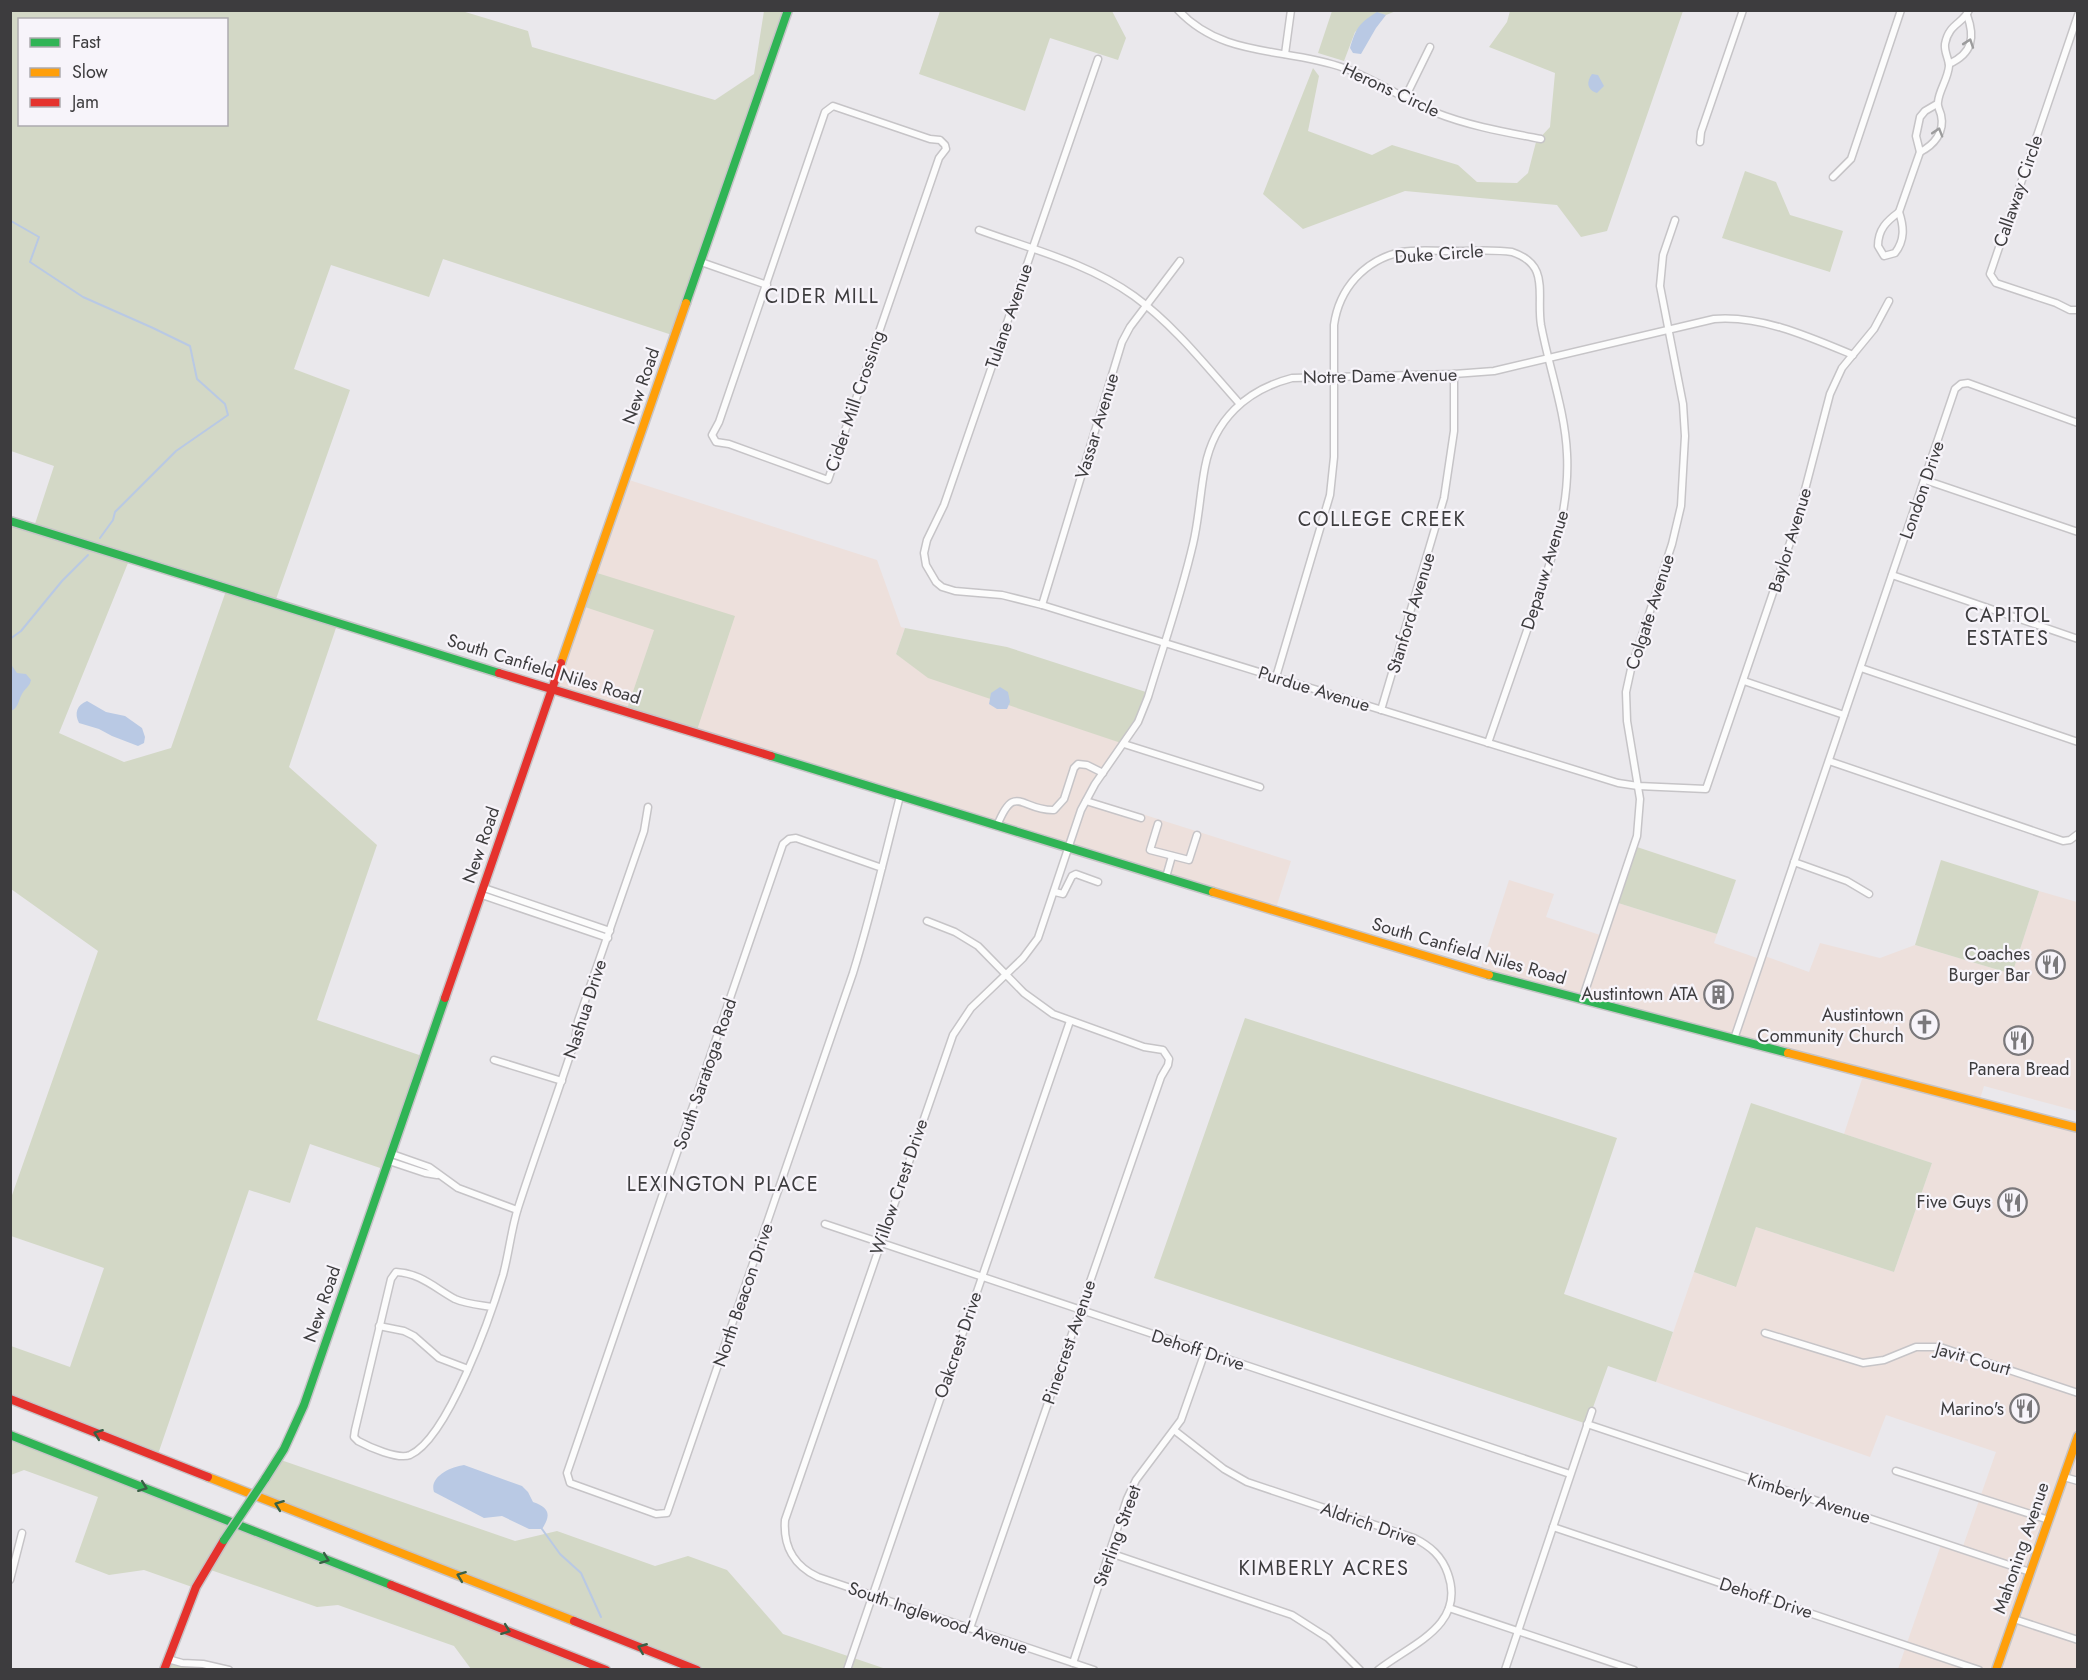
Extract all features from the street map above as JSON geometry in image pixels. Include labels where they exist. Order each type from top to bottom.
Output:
[{"type":"main road","name":"New Road","points":[[164,1670],[192,1593],[205,1568],[284,1449],[304,1405],[788,10]]},
{"type":"main road","name":"South Canfield Niles Road","points":[[10,521],[1420,956],[2078,1128]]},
{"type":"main road","points":[[10,1399],[697,1670]]},
{"type":"main road","points":[[10,1436],[606,1670]]},
{"type":"main road","name":"Mahoning Avenue","points":[[1996,1670],[2078,1436]]},
{"type":"street","name":"Herons Circle","points":[[1178,10],[1197,28],[1216,38],[1252,49],[1345,68],[1436,113],[1480,128],[1541,139]]},
{"type":"street","points":[[1285,54],[1291,10]]},
{"type":"street","points":[[1700,142],[1701,132],[1743,10]]},
{"type":"street","points":[[1833,177],[1851,159],[1901,10]]},
{"type":"street","points":[[1920,152],[1935,144],[1939,133],[1942,118],[1937,104],[1949,64],[1945,52],[1946,42],[1952,28],[1968,13]]},
{"type":"street","points":[[1949,64],[1963,56],[1972,35],[1968,13]]},
{"type":"street","name":"Callaway Circle","points":[[2078,15],[1990,270],[1991,278],[1996,283],[2070,310],[2078,310]]},
{"type":"street","points":[[1405,98],[1430,47]]},
{"type":"street","name":"Tulane Avenue","points":[[929,572],[924,558],[927,540],[944,505],[1098,59]]},
{"type":"street","points":[[1899,212],[1904,231],[1901,242],[1895,253],[1884,256],[1878,246],[1879,235],[1886,222],[1899,212],[1920,152],[1916,136],[1920,117],[1937,104]]},
{"type":"street","name":"Cider Mill Crossing","points":[[837,106],[930,139],[942,141],[945,151],[939,159],[828,480],[729,444],[716,442],[712,435],[719,422],[767,285],[827,109],[837,106]]},
{"type":"street","name":"Colgate Avenue","points":[[1582,1000],[1638,836],[1641,811],[1627,721],[1628,679],[1672,544],[1681,506],[1685,436],[1683,404],[1661,297],[1660,276],[1663,255],[1675,220]]},
{"type":"street","points":[[979,230],[1086,269],[1126,291],[1177,333],[1239,403]]},
{"type":"street","name":"Duke Circle","points":[[1276,677],[1330,495],[1334,457],[1334,325],[1336,312],[1346,290],[1358,274],[1374,263],[1403,252],[1504,251],[1525,257],[1536,269],[1539,277],[1540,320],[1549,358]]},
{"type":"street","name":"Vassar Avenue","points":[[1042,605],[1122,342],[1130,327],[1180,261]]},
{"type":"street","points":[[701,262],[767,285]]},
{"type":"street","name":"Baylor Avenue","points":[[1706,789],[1795,528],[1830,394],[1842,368],[1874,329],[1889,301]]},
{"type":"street","name":"Notre Dame Avenue","points":[[1068,847],[1086,801],[1138,722],[1148,698],[1193,544],[1209,453],[1222,424],[1239,403],[1280,381],[1303,376],[1454,374],[1494,371],[1714,319],[1747,319],[1770,324],[1853,355]]},
{"type":"street","name":"Depauw Avenue","points":[[1488,743],[1555,549],[1564,511],[1568,472],[1567,441],[1549,358]]},
{"type":"street","name":"Stanford Avenue","points":[[1381,710],[1444,498],[1454,431],[1454,374]]},
{"type":"street","name":"London Drive","points":[[1734,1039],[1955,389],[1961,384],[1968,383],[2078,423]]},
{"type":"street","points":[[1925,480],[2078,532]]},
{"type":"street","name":"Purdue Avenue","points":[[929,572],[936,582],[948,590],[1002,595],[1042,605],[1618,783],[1706,789]]},
{"type":"street","points":[[1893,575],[2078,639]]},
{"type":"street","points":[[1861,668],[2078,742]]},
{"type":"street","points":[[1743,681],[1844,715]]},
{"type":"street","points":[[1124,744],[1260,787]]},
{"type":"street","points":[[1829,761],[2063,841],[2070,840],[2078,834]]},
{"type":"street","points":[[998,826],[1005,806],[1011,802],[1020,801],[1045,810],[1054,810],[1064,799],[1074,768],[1078,764],[1087,765],[1103,773]]},
{"type":"street","name":"North Beacon Drive","points":[[665,1514],[673,1498],[853,974],[900,796]]},
{"type":"street","points":[[1086,801],[1141,819]]},
{"type":"street","name":"Nashua Drive","points":[[379,1326],[354,1437],[367,1446],[401,1457],[411,1454],[422,1445],[442,1421],[468,1369],[492,1307],[511,1242],[517,1210],[562,1081],[575,1040],[578,1021],[644,831],[648,807]]},
{"type":"street","points":[[1158,824],[1150,850],[1189,860],[1197,835]]},
{"type":"street","name":"South Saratoga Road","points":[[665,1514],[656,1514],[577,1486],[570,1483],[567,1473],[783,844],[789,839],[796,838],[882,868]]},
{"type":"street","name":"Willow Crest Drive","points":[[791,1553],[785,1535],[788,1511],[953,1035],[971,1008],[1023,958],[1038,938],[1068,847]]},
{"type":"street","points":[[1166,877],[1172,856]]},
{"type":"street","points":[[1794,862],[1847,881],[1869,894]]},
{"type":"street","points":[[1055,892],[1063,894],[1072,876],[1076,874],[1098,882]]},
{"type":"street","points":[[483,892],[609,935]]},
{"type":"street","points":[[927,921],[971,940],[986,952],[1037,1004],[1070,1021]]},
{"type":"street","name":"Pinecrest Avenue","points":[[970,1628],[1161,1077],[1168,1065],[1168,1057],[1163,1050],[1144,1047],[1070,1021]]},
{"type":"street","name":"Oakcrest Drive","points":[[847,1670],[1070,1021]]},
{"type":"street","points":[[494,1060],[562,1081]]},
{"type":"street","points":[[390,1158],[425,1173],[438,1175],[458,1188],[517,1210]]},
{"type":"street","name":"Dehoff Drive","points":[[825,1224],[1570,1474]]},
{"type":"street","points":[[468,1369],[439,1358],[414,1336],[404,1331],[379,1326],[391,1279],[396,1272],[406,1273],[429,1281],[465,1302],[492,1307]]},
{"type":"street","name":"Javit Court","points":[[1765,1333],[1863,1363],[1884,1360],[1916,1347],[1940,1347],[2078,1393]]},
{"type":"street","name":"Sterling Street","points":[[1073,1663],[1133,1486],[1185,1412],[1205,1352]]},
{"type":"street","points":[[1505,1670],[1592,1412]]},
{"type":"street","name":"Kimberly Avenue","points":[[1587,1424],[2030,1572]]},
{"type":"street","name":"Aldrich Drive","points":[[1174,1430],[1224,1469],[1248,1482],[1414,1538],[1425,1544],[1437,1554],[1446,1567],[1451,1590],[1449,1608]]},
{"type":"street","points":[[1896,1471],[2049,1520]]},
{"type":"street","points":[[2064,1477],[2078,1481]]},
{"type":"street","name":"Dehoff Drive","points":[[1553,1527],[1979,1670]]},
{"type":"street","points":[[10,1580],[22,1533]]},
{"type":"street","name":"South Inglewood Avenue","points":[[791,1553],[800,1566],[810,1574],[1094,1670]]},
{"type":"street","points":[[1110,1553],[1292,1615],[1328,1638],[1360,1670]]},
{"type":"street","points":[[1378,1670],[1436,1628],[1449,1608],[1634,1670]]},
{"type":"street","points":[[2014,1619],[2078,1640]]},
{"type":"street","points":[[168,1659],[229,1670]]},
{"type":"shaded area","points":[[626,479],[877,560],[901,627],[905,628],[896,654],[1124,744],[1088,797],[1291,861],[1275,911],[553,690]]},
{"type":"shaded area","points":[[1509,880],[1554,894],[1546,917],[1603,936],[1615,902],[1717,934],[1714,943],[1760,959],[1762,955],[1809,972],[1820,943],[1880,958],[1915,945],[2012,974],[2039,891],[2077,902],[2077,1111],[1984,1086],[1979,1102],[2077,1128],[2077,1669],[1898,1669],[1942,1542],[1962,1549],[1996,1452],[1886,1415],[1870,1457],[1656,1382],[1694,1272],[1735,1287],[1756,1227],[1894,1272],[1932,1163],[1844,1134],[1864,1073],[1479,973]]},
{"type":"green space","points":[[11,11],[462,11],[528,31],[532,47],[715,100],[754,74],[764,11],[788,11],[675,336],[443,259],[429,297],[331,265],[294,369],[350,390],[275,602],[338,622],[289,767],[377,845],[317,1020],[425,1057],[386,1170],[310,1144],[290,1203],[249,1190],[157,1457],[11,1399],[11,1346],[70,1367],[104,1268],[11,1236],[11,1198],[98,951],[11,889],[11,521],[34,527],[54,466],[11,451]],"holes":[[[130,558],[227,588],[171,748],[124,762],[59,733]]]},
{"type":"green space","points":[[940,11],[1112,11],[1126,38],[1118,60],[1050,38],[1025,111],[919,74]]},
{"type":"green space","points":[[1332,11],[1396,11],[1386,15],[1377,13],[1355,32],[1344,61],[1318,53]]},
{"type":"green space","points":[[1510,11],[1683,11],[1607,231],[1581,237],[1557,205],[1405,191],[1303,229],[1263,194],[1313,68],[1319,76],[1308,131],[1372,155],[1392,145],[1458,165],[1477,182],[1517,183],[1528,173],[1536,142],[1550,127],[1555,73],[1489,47],[1507,22]]},
{"type":"green space","points":[[1745,171],[1776,182],[1790,215],[1843,231],[1830,272],[1722,238]]},
{"type":"green space","points":[[594,572],[735,616],[696,733],[626,712],[654,630],[582,606]]},
{"type":"green space","points":[[905,628],[1007,647],[1149,693],[1124,744],[928,678],[896,654]]},
{"type":"green space","points":[[1634,846],[1736,880],[1717,934],[1615,902]]},
{"type":"green space","points":[[1941,860],[2039,891],[2012,974],[1915,945]]},
{"type":"green space","points":[[1245,1018],[1617,1138],[1564,1294],[1673,1332],[1656,1382],[1608,1366],[1587,1424],[1154,1278]]},
{"type":"green space","points":[[1751,1103],[1932,1163],[1894,1272],[1756,1227],[1736,1287],[1694,1272]]},
{"type":"green space","points":[[10,1435],[608,1669],[471,1669],[454,1646],[338,1605],[317,1607],[205,1568],[195,1588],[144,1570],[109,1575],[75,1562],[98,1497],[24,1470],[11,1475]]},
{"type":"green space","points":[[278,1459],[515,1541],[557,1531],[655,1566],[688,1556],[727,1570],[783,1634],[886,1669],[697,1669],[254,1495]]},
{"type":"green space","points":[[168,1659],[229,1670],[164,1670]]},
{"type":"water","points":[[1377,12],[1386,15],[1361,54],[1353,53],[1350,48],[1356,31],[1366,19]]},
{"type":"water","points":[[1592,74],[1598,75],[1604,86],[1597,93],[1588,85]]},
{"type":"water","points":[[10,663],[17,673],[26,674],[31,680],[17,706],[11,711]]},
{"type":"water","points":[[1000,687],[1008,692],[1010,702],[1007,709],[997,709],[989,704],[991,693]]},
{"type":"water","points":[[87,701],[106,712],[125,716],[142,728],[144,743],[138,746],[79,723],[77,710]]},
{"type":"water","points":[[464,1465],[522,1486],[533,1502],[546,1509],[548,1516],[542,1529],[529,1529],[502,1516],[484,1518],[434,1492],[433,1487],[438,1477],[447,1470]]},
{"type":"waterway","points":[[10,201],[11,221],[39,237],[30,262],[83,297],[190,346],[197,379],[225,404],[228,415],[176,451],[115,512],[113,520],[100,538]]},
{"type":"waterway","points":[[10,639],[21,631],[62,581],[88,555]]},
{"type":"waterway","points":[[542,1529],[560,1554],[581,1573],[601,1617]]},
{"type":"traffic: fast","points":[[686,303],[788,10]]},
{"type":"traffic: fast","points":[[10,521],[499,673]]},
{"type":"traffic: fast","points":[[771,756],[1213,892]]},
{"type":"traffic: fast","points":[[1489,975],[1788,1053]]},
{"type":"traffic: fast","points":[[265,1479],[284,1449],[304,1405],[445,998]]},
{"type":"traffic: fast","points":[[10,1435],[391,1585]]},
{"type":"traffic: fast","points":[[224,1540],[265,1479]]},
{"type":"traffic: slow","points":[[561,663],[686,303]]},
{"type":"traffic: slow","points":[[1213,892],[1489,975]]},
{"type":"traffic: slow","points":[[1788,1053],[2078,1128]]},
{"type":"traffic: slow","points":[[1996,1670],[2078,1436]]},
{"type":"traffic: slow","points":[[208,1477],[574,1621]]},
{"type":"traffic: jam","points":[[445,998],[561,663]]},
{"type":"traffic: jam","points":[[499,673],[771,756]]},
{"type":"traffic: jam","points":[[10,1399],[208,1477]]},
{"type":"traffic: jam","points":[[164,1670],[196,1587],[224,1540]]},
{"type":"traffic: jam","points":[[391,1585],[606,1670]]},
{"type":"traffic: jam","points":[[574,1621],[697,1670]]},
{"type":"place","name":"Coaches Burger Bar","points":[[2051,964]]},
{"type":"place","name":"Austintown ATA","points":[[1719,994]]},
{"type":"place","name":"Austintown Community Church","points":[[1925,1025]]},
{"type":"place","name":"Panera Bread","points":[[2019,1040]]},
{"type":"place","name":"Five Guys","points":[[2012,1202]]},
{"type":"place","name":"Marino's","points":[[2025,1409]]},
{"type":"district","name":"CIDER MILL","points":[[822,296]]},
{"type":"district","name":"COLLEGE CREEK","points":[[1382,519]]},
{"type":"district","name":"CAPITOL ESTATES","points":[[2008,626]]},
{"type":"district","name":"LEXINGTON PLACE","points":[[723,1184]]},
{"type":"district","name":"KIMBERLY ACRES","points":[[1324,1568]]}]
